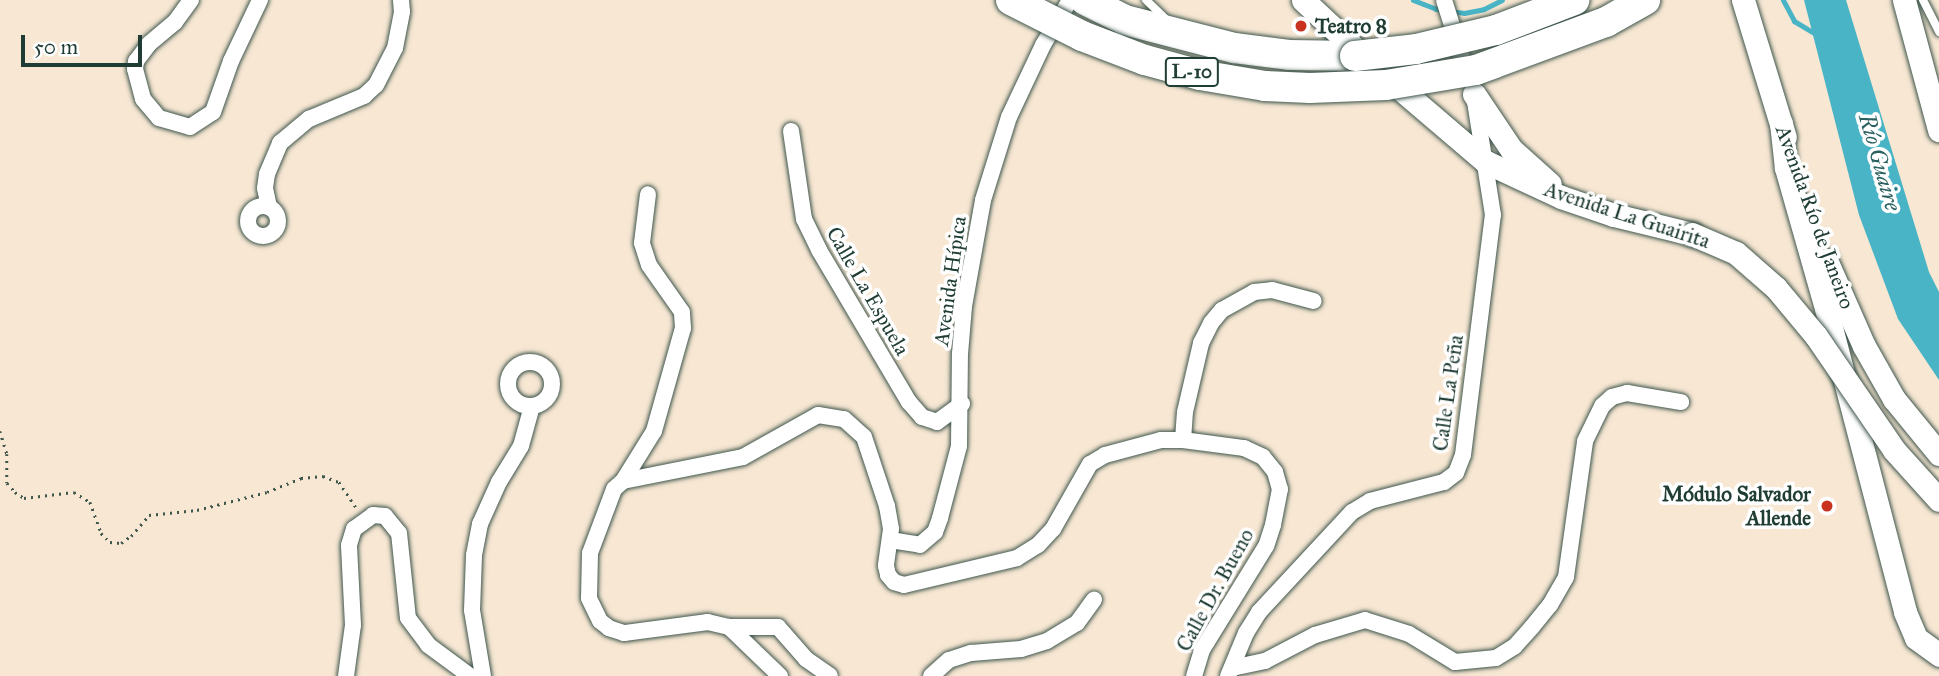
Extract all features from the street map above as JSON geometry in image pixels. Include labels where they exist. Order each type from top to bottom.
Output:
[{"type":"highway","name":"L-10","points":[[1011,0],[1082,36],[1145,60],[1265,86],[1310,88],[1409,82],[1476,70],[1606,22],[1645,0]]},
{"type":"highway","name":"L-10","points":[[1085,0],[1125,20],[1234,48],[1289,55],[1355,56],[1416,49],[1496,30],[1574,0]]},
{"type":"street","points":[[191,0],[175,22],[149,44],[136,61],[135,69],[143,99],[159,118],[190,127],[213,112],[230,61],[260,0]]},
{"type":"street","points":[[269,207],[265,188],[267,174],[280,143],[309,119],[364,96],[376,85],[395,48],[402,12],[401,0]]},
{"type":"street","name":"Avenida Hípica","points":[[890,540],[920,545],[935,531],[959,446],[962,404],[960,354],[964,306],[983,200],[1009,117],[1043,45],[1070,0]]},
{"type":"street","name":"Avenida La Guairita","points":[[1303,0],[1377,69],[1486,162],[1575,202],[1614,215],[1692,234],[1736,253],[1769,281],[1816,336],[1894,450],[1939,500]]},
{"type":"street","name":"Calle La Peña","points":[[1230,672],[1236,654],[1259,612],[1352,512],[1379,498],[1444,482],[1456,473],[1463,455],[1493,215],[1474,94],[1444,0]]},
{"type":"street","name":"Avenida Río de Janeiro","points":[[1743,0],[1824,254],[1864,346],[1906,416],[1939,454]]},
{"type":"street","points":[[1904,0],[1939,130]]},
{"type":"street","points":[[1474,94],[1511,149],[1529,167],[1575,202]]},
{"type":"street","points":[[1781,123],[1786,168],[1826,308],[1905,612],[1916,638],[1923,646],[1939,655]]},
{"type":"street","name":"Calle La Espuela","points":[[791,131],[804,219],[818,250],[909,402],[922,417],[937,422],[962,404]]},
{"type":"street","points":[[648,194],[642,243],[649,265],[682,312],[683,328],[654,431],[623,481],[614,489],[590,553],[589,598],[600,621],[609,628],[624,633],[708,622],[729,626],[778,627],[806,659],[831,676]]},
{"type":"street","points":[[1183,440],[1185,412],[1202,343],[1211,323],[1223,310],[1254,292],[1272,290],[1314,301]]},
{"type":"street","points":[[1230,672],[1265,661],[1315,635],[1365,620],[1409,634],[1455,662],[1496,658],[1516,646],[1550,605],[1566,578],[1585,441],[1602,406],[1612,397],[1627,393],[1681,402]]},
{"type":"street","points":[[483,676],[472,610],[474,555],[481,524],[499,482],[521,446],[532,406]]},
{"type":"street","points":[[623,481],[743,457],[768,445],[804,421],[818,415],[831,415],[844,419],[864,437],[881,480],[891,529],[890,540]]},
{"type":"street","name":"Calle Dr. Bueno","points":[[890,540],[886,566],[888,575],[894,582],[904,585],[1017,558],[1038,545],[1053,529],[1090,464],[1121,449],[1183,440],[1244,448],[1263,457],[1275,472],[1280,489],[1279,505],[1266,546],[1212,631],[1202,650],[1194,676]]},
{"type":"street","points":[[346,676],[353,625],[349,545],[354,529],[373,515],[385,516],[393,524],[403,548],[408,618],[428,645],[470,676]]},
{"type":"street","points":[[931,676],[950,660],[971,653],[1021,649],[1047,641],[1077,623],[1094,600]]},
{"type":"street","points":[[729,626],[780,676]]},
{"type":"lane","points":[[1146,0],[1184,37]]},
{"type":"lane","points":[[1911,27],[1916,0]]},
{"type":"lane","points":[[1923,0],[1939,32]]},
{"type":"path","points":[[0,431],[6,454],[7,483],[15,492],[24,498],[74,492],[90,502],[101,533],[110,542],[121,543],[149,516],[197,510],[267,492],[301,478],[323,476],[339,482],[364,520]]},
{"type":"water","name":"Río Guaire","points":[[1804,0],[1846,0],[1929,272],[1939,292],[1939,380],[1898,319],[1859,215]]},
{"type":"waterway","points":[[1413,0],[1436,9],[1464,13],[1484,9],[1502,0]]},
{"type":"waterway","points":[[1783,0],[1794,21],[1816,34]]},
{"type":"place","name":"Teatro 8","points":[[1301,26]]},
{"type":"place","name":"Módulo Salvador Allende","points":[[1827,506]]}]
